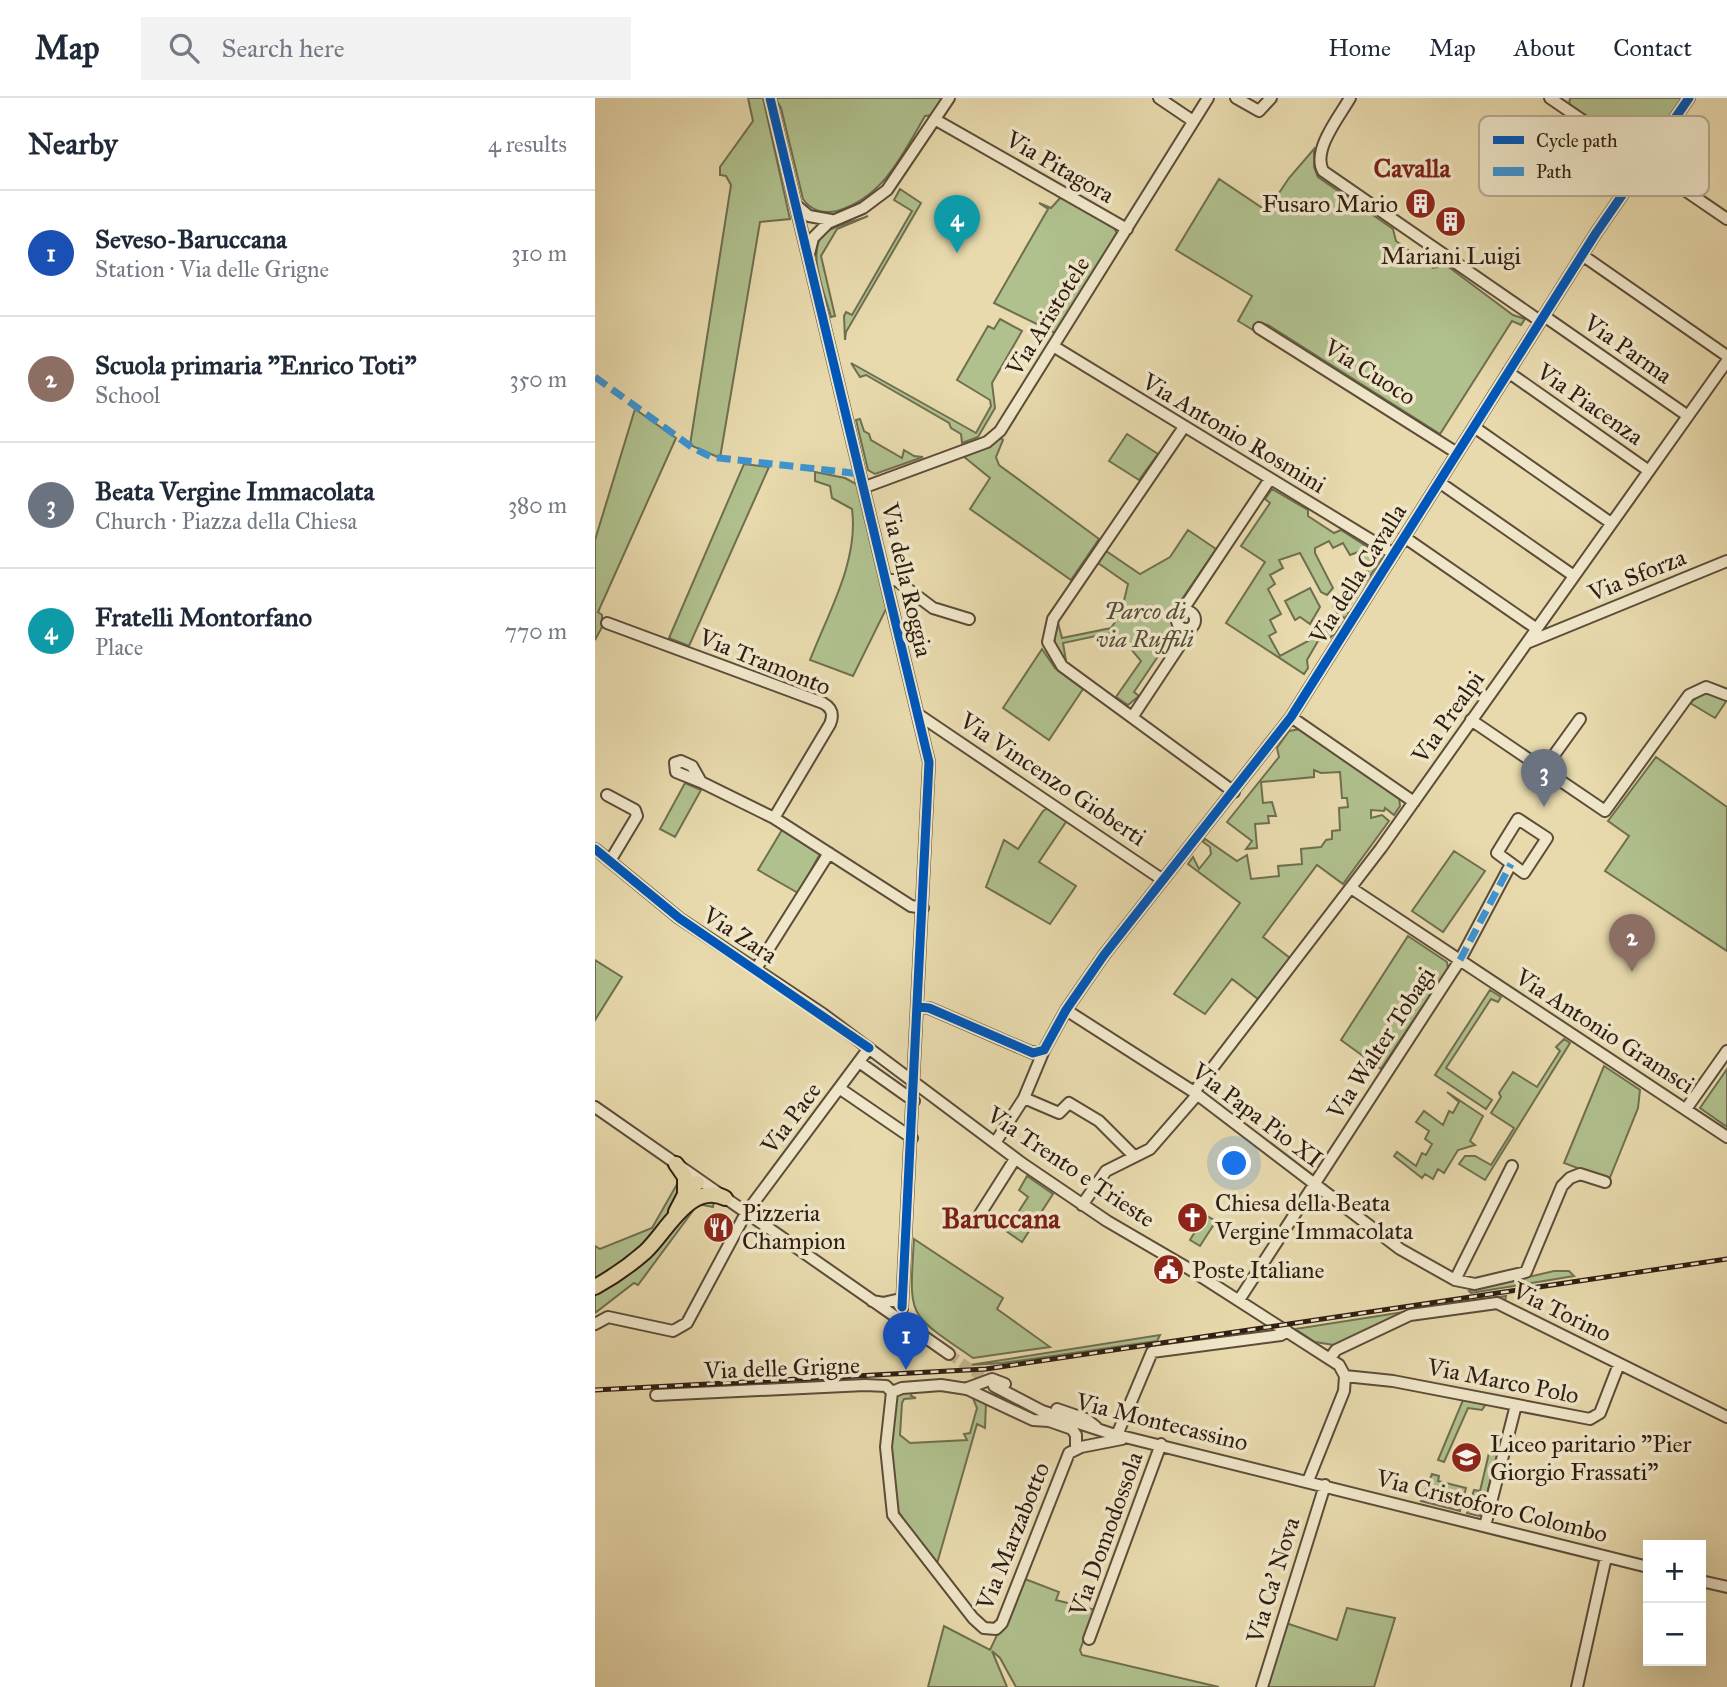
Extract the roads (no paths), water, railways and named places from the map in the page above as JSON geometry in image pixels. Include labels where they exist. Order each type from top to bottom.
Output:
[{"type":"highway","points":[[676,1164],[693,1188],[725,1198]]},
{"type":"highway","points":[[595,1285],[613,1277],[645,1252],[671,1223],[693,1188]]},
{"type":"street","points":[[770,98],[796,204],[810,236],[834,220],[863,208],[883,194],[949,98]]},
{"type":"street","points":[[1159,98],[1193,121]]},
{"type":"street","name":"Via Aristotele","points":[[865,487],[991,439],[1002,428],[1208,98]]},
{"type":"street","points":[[1236,98],[1259,111],[1271,98]]},
{"type":"street","points":[[1350,98],[1319,158],[1320,166],[1328,175],[1542,318]]},
{"type":"street","points":[[1550,98],[1577,116]]},
{"type":"street","name":"Via della Cavalla","points":[[1676,116],[1689,98]]},
{"type":"street","name":"Via Pitagora","points":[[936,120],[1127,229]]},
{"type":"street","name":"Via della Cavalla","points":[[995,1143],[1026,1094],[1038,1054],[1066,1010],[1104,955],[1291,717],[1620,196]]},
{"type":"street","points":[[1694,196],[1727,219]]},
{"type":"street","points":[[804,223],[834,220]]},
{"type":"street","name":"Via della Roggia","points":[[804,223],[809,256],[930,766],[902,1307]]},
{"type":"street","points":[[809,256],[810,244],[818,232]]},
{"type":"street","points":[[1582,255],[1727,358]]},
{"type":"street","name":"Via Parma","points":[[1542,318],[1688,416]]},
{"type":"street","name":"Via Cuoco","points":[[1259,328],[1457,453]]},
{"type":"street","name":"Via Antonio Rosmini","points":[[1053,346],[1394,554]]},
{"type":"street","name":"Via Prealpi","points":[[1082,1205],[1106,1171],[1150,1149],[1195,1093],[1414,802],[1727,358]]},
{"type":"street","name":"Via Piacenza","points":[[1508,372],[1649,471]]},
{"type":"street","points":[[1184,427],[1082,576],[1048,633],[1049,647],[1062,666],[1234,792]]},
{"type":"street","points":[[1474,427],[1611,523]]},
{"type":"street","points":[[1181,646],[1179,618],[1270,479]]},
{"type":"street","points":[[1439,482],[1574,576]]},
{"type":"street","points":[[1404,537],[1540,625],[1564,628]]},
{"type":"street","name":"Via Sforza","points":[[1527,642],[1727,561]]},
{"type":"street","points":[[887,580],[896,580],[937,610],[969,619]]},
{"type":"street","points":[[1133,716],[1181,646],[1194,621],[1194,592]]},
{"type":"street","points":[[1179,618],[1184,628],[1194,621]]},
{"type":"street","name":"Via Tramonto","points":[[607,623],[831,708],[832,719],[774,818]]},
{"type":"street","points":[[1471,720],[1605,811],[1691,693],[1709,687],[1727,695]]},
{"type":"street","name":"Via Vincenzo Gioberti","points":[[919,715],[1163,880]]},
{"type":"street","points":[[1291,717],[1414,802]]},
{"type":"street","points":[[1544,769],[1580,719]]},
{"type":"street","points":[[701,782],[774,818],[911,906],[923,908]]},
{"type":"street","points":[[607,795],[635,810],[637,816],[610,861]]},
{"type":"street","points":[[1518,819],[1547,838],[1524,873],[1511,864],[1497,853],[1518,819]]},
{"type":"street","name":"Via Zara","points":[[595,849],[679,918],[757,969],[914,1080]]},
{"type":"street","points":[[757,969],[829,853]]},
{"type":"street","name":"Via Walter Tobagi","points":[[1239,1300],[1460,960],[1511,864]]},
{"type":"street","name":"Via Antonio Gramsci","points":[[1351,888],[1727,1137]]},
{"type":"street","points":[[918,1007],[929,1008],[1038,1054]]},
{"type":"street","name":"Via Papa Pio XI","points":[[1066,1010],[1195,1093],[1400,1249],[1455,1280],[1475,1284],[1526,1272],[1565,1182],[1580,1174],[1605,1182]]},
{"type":"street","name":"Via Pace","points":[[746,1213],[869,1048]]},
{"type":"street","points":[[1686,1109],[1727,1051]]},
{"type":"street","points":[[859,1062],[914,1101]]},
{"type":"street","name":"Via Trento e Trieste","points":[[914,1080],[1015,1159],[1082,1205],[1330,1358],[1341,1367],[1345,1376]]},
{"type":"street","points":[[839,1088],[912,1138]]},
{"type":"street","points":[[1026,1094],[1061,1113],[1069,1103],[1099,1121],[1134,1156]]},
{"type":"street","points":[[595,1107],[676,1164]]},
{"type":"street","points":[[980,1214],[1015,1159]]},
{"type":"street","points":[[1455,1280],[1512,1166]]},
{"type":"street","points":[[693,1188],[725,1198],[869,1299],[890,1307],[899,1314],[902,1307]]},
{"type":"street","name":"Via delle Grigne","points":[[595,1324],[608,1317],[660,1330],[681,1328],[693,1314],[746,1213]]},
{"type":"street","points":[[890,1307],[904,1282]]},
{"type":"street","name":"Via Torino","points":[[1330,1358],[1336,1350],[1403,1317],[1492,1302],[1506,1306],[1727,1417]]},
{"type":"street","points":[[890,1307],[914,1330],[949,1354]]},
{"type":"street","points":[[902,1307],[914,1330]]},
{"type":"street","points":[[1117,1435],[1152,1352],[1281,1335],[1287,1331]]},
{"type":"street","name":"Via Marco Polo","points":[[1345,1376],[1393,1381],[1594,1418],[1602,1410],[1619,1364]]},
{"type":"street","points":[[1308,1481],[1343,1395],[1345,1376]]},
{"type":"street","points":[[987,1396],[982,1389],[996,1379],[1032,1399],[1089,1420],[1098,1430],[1085,1444]]},
{"type":"street","points":[[962,1389],[990,1383]]},
{"type":"street","name":"Via Montecassino","points":[[990,1383],[1028,1405],[1098,1430],[1325,1485]]},
{"type":"street","name":"Via delle Grigne","points":[[656,1395],[865,1385],[886,1386],[892,1392],[902,1388],[936,1386],[987,1396],[1033,1420],[1048,1421],[1072,1429],[1085,1444]]},
{"type":"street","name":"Via Marzabotto","points":[[892,1392],[886,1447],[893,1514],[973,1618],[987,1629],[996,1629],[1002,1623],[1068,1455],[1085,1444]]},
{"type":"street","points":[[1485,1526],[1515,1405]]},
{"type":"street","points":[[1083,1425],[1085,1444]]},
{"type":"street","points":[[1085,1444],[1135,1438]]},
{"type":"street","name":"Via Domodossola","points":[[1089,1639],[1161,1444]]},
{"type":"street","name":"Via Cristoforo Colombo","points":[[1325,1485],[1643,1566]]},
{"type":"street","name":"Via Ca' Nova","points":[[1262,1687],[1325,1485]]},
{"type":"street","points":[[1577,1687],[1606,1557]]},
{"type":"street","points":[[1706,1582],[1727,1587]]},
{"type":"tunnel","points":[[949,1354],[992,1384]]},
{"type":"railway","points":[[595,1390],[986,1369],[1727,1259]]},
{"type":"place","name":"Fusaro Mario","points":[[1421,204]]},
{"type":"place","name":"Mariani Luigi","points":[[1451,222]]},
{"type":"place","name":"Fratelli Montorfano","points":[[957,253]]},
{"type":"place","name":"Beata Vergine Immacolata","points":[[1544,807]]},
{"type":"place","name":"Scuola primaria \"Enrico Toti\"","points":[[1632,972]]},
{"type":"place","name":"Chiesa della Beata Vergine Immacolata","points":[[1192,1217]]},
{"type":"place","name":"Pizzeria Champion","points":[[719,1227]]},
{"type":"place","name":"Poste Italiane","points":[[1169,1270]]},
{"type":"place","name":"Seveso-Baruccana","points":[[906,1370]]},
{"type":"place","name":"Liceo paritario \"Pier Giorgio Frassati\"","points":[[1467,1458]]},
{"type":"district","name":"Cavalla","points":[[1412,168]]},
{"type":"district","name":"Baruccana","points":[[1001,1218]]},
{"type":"park label","name":"Parco di via Ruffili","points":[[1145,625]]}]
